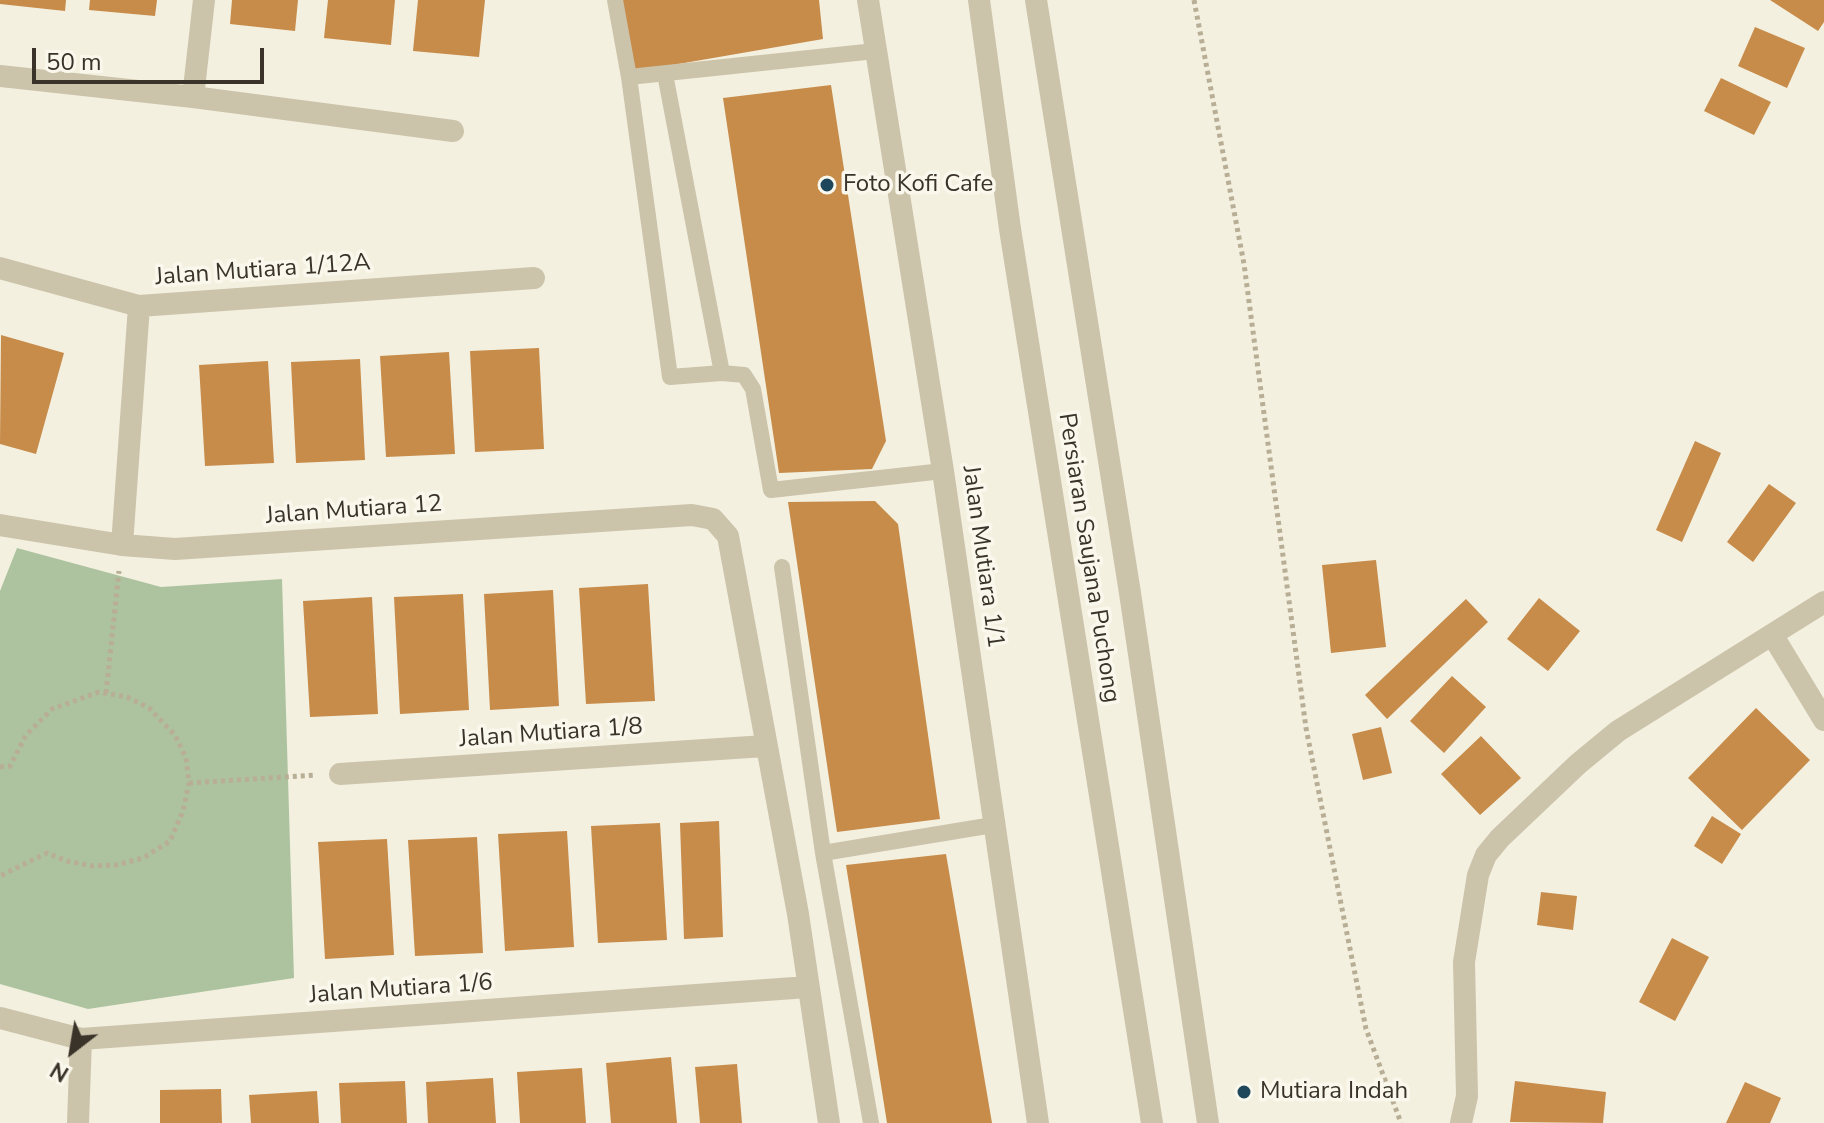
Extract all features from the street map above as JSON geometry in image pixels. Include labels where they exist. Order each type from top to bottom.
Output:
[{"type":"street","points":[[193,97],[204,0]]},
{"type":"street","name":"Jalan Mutiara 1/1","points":[[868,0],[943,471],[1038,1123]]},
{"type":"street","name":"Persiaran Saujana Puchong","points":[[979,0],[1010,229],[1152,1123]]},
{"type":"street","name":"Persiaran Saujana Puchong","points":[[1036,0],[1130,593],[1208,1123]]},
{"type":"street","points":[[0,76],[193,97],[453,131]]},
{"type":"street","name":"Jalan Mutiara 1/12A","points":[[0,268],[139,306],[534,278]]},
{"type":"street","points":[[122,545],[139,306]]},
{"type":"street","name":"Jalan Mutiara 12","points":[[0,525],[122,545],[175,549],[677,515],[713,519],[728,536],[765,746]]},
{"type":"street","points":[[1461,1123],[1467,1096],[1464,962],[1478,875],[1486,855],[1578,764],[1618,731],[1824,602]]},
{"type":"street","points":[[1773,636],[1824,720]]},
{"type":"street","points":[[765,746],[798,914],[829,1123]]},
{"type":"street","name":"Jalan Mutiara 1/8","points":[[340,774],[765,746]]},
{"type":"street","name":"Jalan Mutiara 1/6","points":[[0,1018],[81,1039],[808,987]]},
{"type":"street","points":[[78,1123],[81,1039]]},
{"type":"lane","points":[[615,0],[629,77],[670,377],[722,373],[744,375],[753,389],[771,490],[943,471]]},
{"type":"lane","points":[[629,77],[875,51]]},
{"type":"lane","points":[[665,74],[722,373]]},
{"type":"lane","points":[[782,567],[823,853],[871,1123]]},
{"type":"lane","points":[[823,853],[993,825]]},
{"type":"path","points":[[1194,0],[1244,264],[1306,728],[1366,1029],[1401,1123]]},
{"type":"path","points":[[106,693],[122,545]]},
{"type":"path","points":[[0,767],[10,766],[26,735],[52,709],[99,692],[127,697],[149,708],[175,735],[186,758],[189,783],[183,811],[170,841],[143,858],[116,865],[93,866],[47,853],[0,876]]},
{"type":"path","points":[[189,783],[340,774]]},
{"type":"green space","points":[[17,548],[161,587],[282,579],[294,978],[88,1009],[0,984],[0,591]]},
{"type":"building","points":[[0,0],[66,0],[65,11],[0,4]]},
{"type":"building","points":[[90,0],[157,0],[155,16],[89,10]]},
{"type":"building","points":[[232,0],[298,0],[295,31],[230,24]]},
{"type":"building","points":[[328,0],[395,0],[391,45],[324,38]]},
{"type":"building","points":[[418,0],[485,0],[479,57],[413,51]]},
{"type":"building","points":[[620,0],[819,0],[823,39],[632,72]]},
{"type":"building","points":[[1770,0],[1824,0],[1824,22],[1818,31]]},
{"type":"building","points":[[1755,27],[1805,48],[1787,88],[1738,66]]},
{"type":"building","points":[[1721,78],[1771,102],[1754,135],[1704,111]]},
{"type":"building","points":[[831,85],[886,441],[872,469],[779,473],[723,98]]},
{"type":"building","points":[[1,335],[64,353],[36,454],[0,444]]},
{"type":"building","points":[[539,348],[544,449],[475,452],[470,351]]},
{"type":"building","points":[[449,352],[455,454],[386,457],[380,356]]},
{"type":"building","points":[[360,359],[365,460],[296,463],[291,362]]},
{"type":"building","points":[[268,361],[274,463],[205,466],[199,365]]},
{"type":"building","points":[[1695,441],[1721,453],[1682,542],[1656,530]]},
{"type":"building","points":[[1769,484],[1796,503],[1753,562],[1727,542]]},
{"type":"building","points":[[875,501],[898,524],[940,819],[837,832],[788,502]]},
{"type":"building","points":[[1376,560],[1386,647],[1331,653],[1322,565]]},
{"type":"building","points":[[648,584],[655,701],[586,704],[579,588]]},
{"type":"building","points":[[553,590],[559,706],[490,710],[484,594]]},
{"type":"building","points":[[463,594],[469,710],[400,714],[394,597]]},
{"type":"building","points":[[372,597],[378,714],[310,717],[303,601]]},
{"type":"building","points":[[1539,598],[1580,631],[1548,671],[1507,639]]},
{"type":"building","points":[[1466,599],[1488,622],[1387,719],[1365,695]]},
{"type":"building","points":[[1452,676],[1486,707],[1444,753],[1410,721]]},
{"type":"building","points":[[1756,708],[1810,760],[1742,830],[1688,778]]},
{"type":"building","points":[[1381,727],[1392,773],[1363,780],[1352,734]]},
{"type":"building","points":[[1481,736],[1521,778],[1480,815],[1441,774]]},
{"type":"building","points":[[1712,816],[1741,834],[1722,864],[1694,846]]},
{"type":"building","points":[[719,821],[723,937],[684,939],[680,823]]},
{"type":"building","points":[[660,823],[667,940],[598,943],[591,826]]},
{"type":"building","points":[[567,831],[574,947],[505,951],[498,834]]},
{"type":"building","points":[[477,837],[483,953],[415,956],[408,840]]},
{"type":"building","points":[[387,839],[394,955],[325,959],[318,842]]},
{"type":"building","points":[[946,854],[992,1123],[887,1123],[846,865]]},
{"type":"building","points":[[1541,892],[1577,896],[1573,930],[1537,925]]},
{"type":"building","points":[[1672,938],[1709,957],[1675,1021],[1639,1002]]},
{"type":"building","points":[[671,1057],[677,1123],[611,1123],[606,1063]]},
{"type":"building","points":[[737,1064],[742,1123],[700,1123],[695,1067]]},
{"type":"building","points":[[582,1068],[586,1123],[520,1123],[517,1072]]},
{"type":"building","points":[[493,1078],[496,1123],[428,1123],[426,1082]]},
{"type":"building","points":[[405,1081],[407,1123],[341,1123],[339,1083]]},
{"type":"building","points":[[1515,1081],[1606,1092],[1603,1123],[1510,1122]]},
{"type":"building","points":[[1745,1082],[1781,1098],[1770,1123],[1726,1123]]},
{"type":"building","points":[[221,1089],[222,1123],[160,1123],[160,1090]]},
{"type":"building","points":[[317,1091],[319,1123],[251,1123],[249,1095]]},
{"type":"place","name":"Foto Kofi Cafe","points":[[827,185]]},
{"type":"place","name":"Mutiara Indah","points":[[1244,1092]]}]
